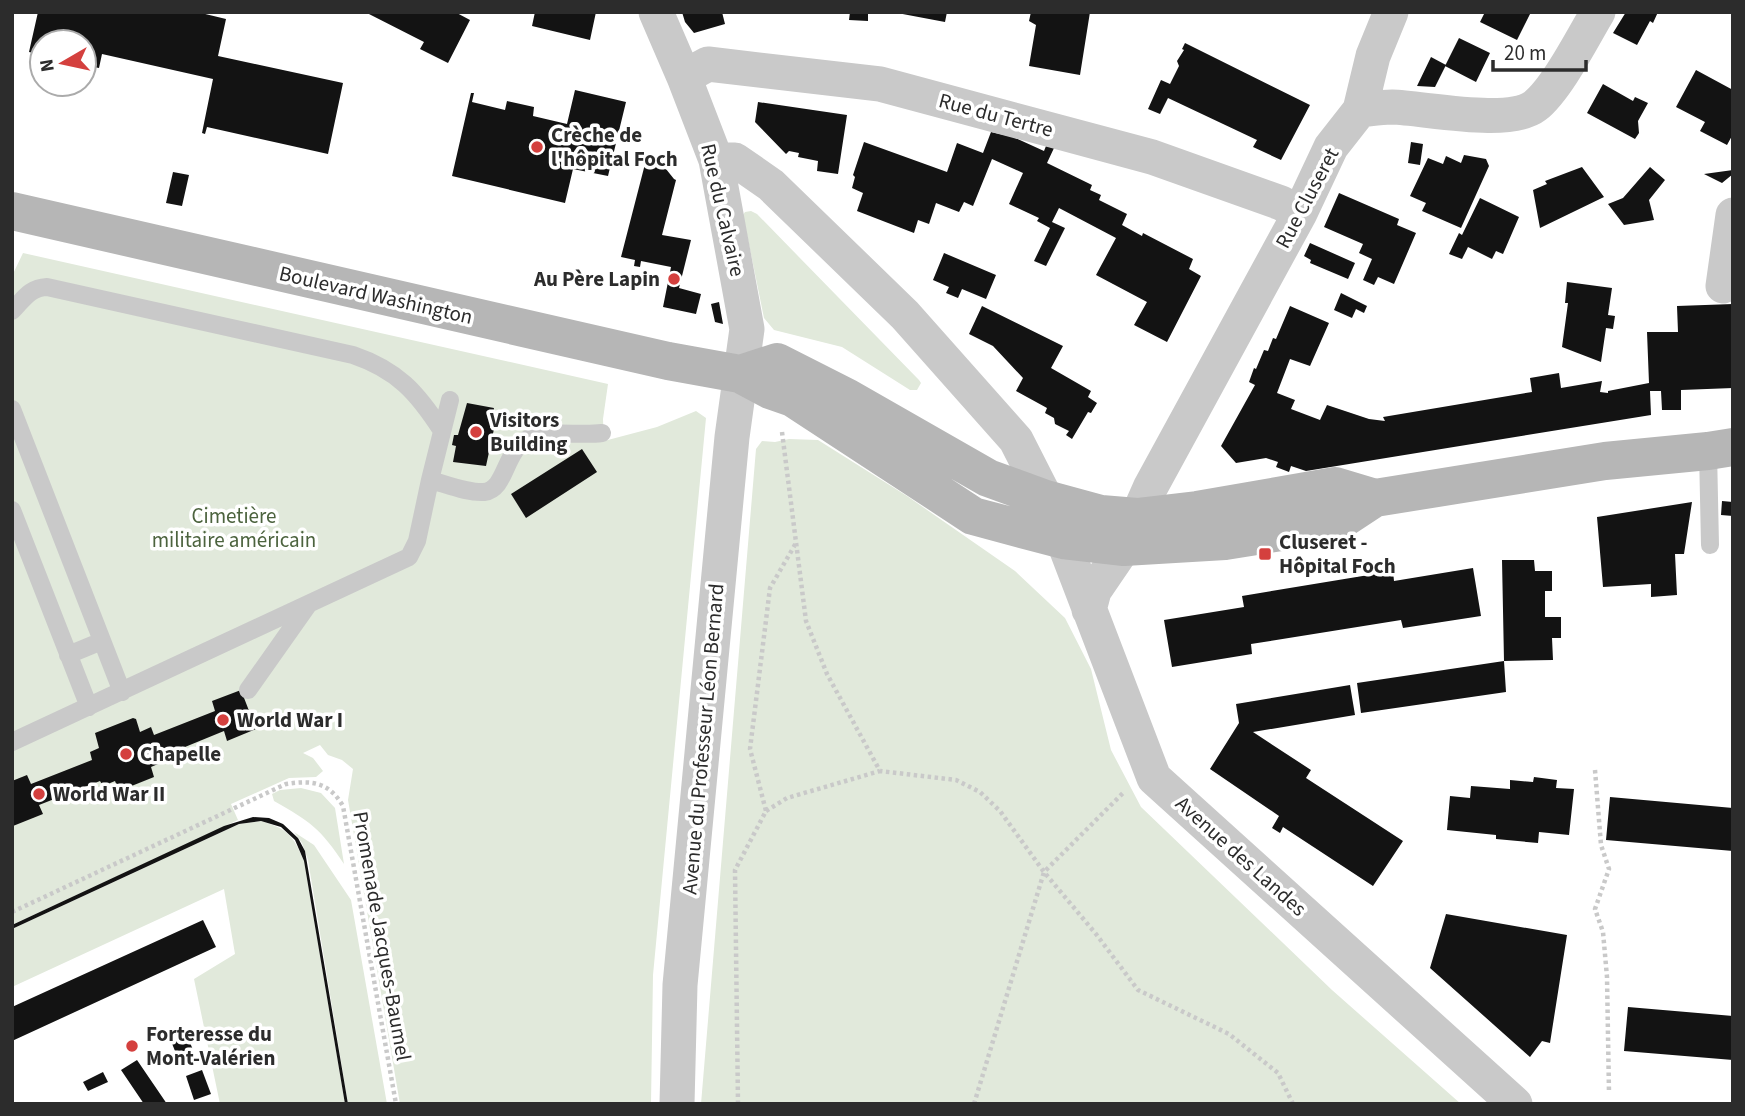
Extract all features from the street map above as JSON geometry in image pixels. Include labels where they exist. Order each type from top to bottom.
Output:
[{"type":"street","name":"Rue du Calvaire","points":[[656,12],[716,160],[746,320],[740,374]]},
{"type":"street","points":[[1391,12],[1373,56],[1360,110],[1390,107],[1507,115],[1535,107],[1560,76],[1598,12]]},
{"type":"street","name":"Rue du Tertre","points":[[684,77],[708,64],[880,84],[1152,157],[1281,203],[1300,213]]},
{"type":"street","name":"Rue Cluseret","points":[[1131,532],[1150,488],[1300,213],[1331,147],[1360,110]]},
{"type":"street","name":"Avenue des Landes","points":[[716,160],[735,160],[771,185],[905,315],[1016,440],[1063,540],[1154,778],[1515,1104]]},
{"type":"street","name":"Boulevard Washington","points":[[12,211],[628,352],[740,374],[770,390],[793,398],[973,516],[1063,540],[1131,532]]},
{"type":"street","points":[[1723,286],[1733,215]]},
{"type":"street","name":"Boulevard Washington","points":[[740,374],[777,362],[848,398],[988,478],[1046,499],[1101,514],[1131,532]]},
{"type":"street","name":"Avenue du Professeur Léon Bernard","points":[[677,1104],[680,985],[730,451],[740,374]]},
{"type":"street","points":[[1089,610],[1090,598],[1131,532],[1219,507],[1335,486],[1375,498],[1605,461],[1720,449]]},
{"type":"lane","points":[[12,311],[28,292],[36,287],[47,287],[352,355],[376,363],[414,390],[442,431]]},
{"type":"lane","points":[[12,742],[409,557],[417,541],[450,400]]},
{"type":"lane","points":[[12,409],[122,692]]},
{"type":"lane","points":[[430,480],[485,492],[495,488],[509,457],[519,445],[533,437],[602,433]]},
{"type":"lane","points":[[1710,545],[1720,449]]},
{"type":"lane","points":[[12,510],[89,707]]},
{"type":"lane","points":[[248,690],[308,605]]},
{"type":"lane","points":[[68,654],[102,641]]},
{"type":"path","points":[[782,432],[806,621],[827,674],[880,771]]},
{"type":"path","points":[[766,811],[750,749],[770,588],[797,542]]},
{"type":"path","points":[[1595,770],[1601,845],[1609,869],[1595,909],[1603,932],[1607,977],[1609,1093]]},
{"type":"path","points":[[738,1104],[735,870],[766,811],[787,797],[880,771],[956,780],[980,792],[1000,811],[1044,872],[1138,990],[1229,1034],[1278,1073],[1293,1104]]},
{"type":"path","name":"Promenade Jacques-Baumel","points":[[12,912],[286,784],[320,782],[333,792],[343,806],[396,1104]]},
{"type":"path","points":[[974,1104],[1044,872],[1128,788]]},
{"type":"green space","points":[[751,211],[757,214],[919,380],[921,383],[917,390],[910,390],[842,347],[774,330],[764,318],[743,215]]},
{"type":"green space","name":"Cimetière militaire américain","points":[[23,253],[608,384],[603,419],[604,441],[657,427],[696,411],[706,418],[653,975],[651,1104],[400,1104],[348,800],[353,769],[342,760],[328,755],[320,745],[303,753],[313,758],[323,771],[316,777],[289,778],[231,804],[238,820],[12,925],[12,276]]},
{"type":"green space","points":[[818,440],[907,496],[1015,571],[1065,618],[1091,669],[1111,750],[1141,807],[1332,990],[1461,1104],[701,1104],[756,449],[762,441]]},
{"type":"green space","points":[[301,788],[321,793],[335,808],[344,864],[314,827],[274,801],[272,794],[280,790]]},
{"type":"green space","points":[[261,821],[284,830],[304,861],[345,1104],[220,1104],[194,979],[235,954],[224,889],[12,987],[12,929],[239,824]]},
{"type":"green space","points":[[294,832],[314,845],[351,900],[387,1104],[348,1104],[308,860],[302,843]]},
{"type":"building","points":[[38,12],[197,12],[226,19],[218,56],[343,83],[328,154],[207,127],[205,134],[202,133],[213,79],[102,54],[98,68],[98,28],[34,28]]},
{"type":"building","points":[[365,12],[455,12],[470,20],[448,63],[420,49],[424,42]]},
{"type":"building","points":[[535,12],[596,12],[590,40],[532,26]]},
{"type":"building","points":[[682,12],[722,12],[725,24],[694,33],[685,22]]},
{"type":"building","points":[[850,12],[868,12],[868,21],[849,20]]},
{"type":"building","points":[[892,12],[947,12],[945,22]]},
{"type":"building","points":[[1031,12],[1090,12],[1080,75],[1029,66],[1036,25],[1029,21]]},
{"type":"building","points":[[1485,12],[1531,12],[1517,40],[1480,22]]},
{"type":"building","points":[[1626,12],[1658,12],[1637,45],[1613,33]]},
{"type":"building","points":[[1459,38],[1490,53],[1476,82],[1445,66]]},
{"type":"building","points":[[1185,43],[1310,105],[1281,160],[1253,147],[1257,140],[1168,98],[1160,114],[1148,109],[1161,80],[1170,84],[1179,66],[1177,61]]},
{"type":"building","points":[[1431,57],[1446,65],[1435,87],[1417,86]]},
{"type":"building","points":[[1696,70],[1733,90],[1733,134],[1727,145],[1700,131],[1705,122],[1676,107]]},
{"type":"building","points":[[1603,84],[1633,101],[1635,97],[1648,103],[1638,121],[1639,133],[1635,139],[1587,113]]},
{"type":"building","name":"Crèche de l'hôpital Foch","points":[[575,90],[626,102],[608,176],[573,169],[565,203],[452,176],[471,93],[474,93],[472,102],[505,110],[507,101],[534,107],[533,116],[567,124]]},
{"type":"building","points":[[758,102],[847,115],[838,174],[817,171],[818,161],[798,157],[799,153],[789,151],[786,154],[755,122]]},
{"type":"building","points":[[991,132],[1013,137],[1044,151],[1046,146],[1054,148],[1047,163],[1092,185],[1090,190],[1101,195],[1099,200],[1127,214],[1122,225],[1193,259],[1189,269],[1201,276],[1167,342],[1134,325],[1147,302],[1096,275],[1116,238],[1059,208],[1052,222],[1065,228],[1046,266],[1034,261],[1050,228],[1037,221],[1039,218],[1009,204],[1023,173],[992,159],[973,206],[964,202],[959,212],[936,203],[929,224],[918,220],[914,233],[857,211],[863,193],[852,188],[855,177],[853,175],[864,142],[947,172],[957,143],[983,153]]},
{"type":"building","points":[[1411,142],[1423,144],[1420,165],[1408,163]]},
{"type":"building","points":[[1464,155],[1486,159],[1489,166],[1461,228],[1422,211],[1426,203],[1410,196],[1428,158],[1443,164],[1446,156],[1461,163]]},
{"type":"building","points":[[645,164],[666,169],[676,180],[662,235],[691,240],[679,288],[701,294],[696,314],[663,307],[671,267],[641,261],[640,267],[634,266],[635,260],[621,257]]},
{"type":"building","points":[[1582,167],[1604,197],[1540,228],[1533,190],[1547,184],[1545,181]]},
{"type":"building","points":[[1650,167],[1665,180],[1649,200],[1654,220],[1624,225],[1608,204],[1623,198]]},
{"type":"building","points":[[1733,170],[1733,174],[1722,183],[1704,174]]},
{"type":"building","points":[[173,172],[189,175],[182,206],[166,203]]},
{"type":"building","points":[[1339,193],[1399,219],[1397,225],[1416,233],[1394,284],[1378,277],[1374,285],[1363,280],[1372,259],[1359,253],[1363,244],[1324,227]]},
{"type":"building","points":[[1480,198],[1519,217],[1503,254],[1496,251],[1492,259],[1468,247],[1462,259],[1449,254],[1459,233],[1462,235]]},
{"type":"building","points":[[1310,243],[1355,263],[1348,279],[1310,263],[1311,260],[1304,256]]},
{"type":"building","points":[[944,253],[996,275],[986,299],[962,289],[958,298],[946,293],[949,287],[933,280]]},
{"type":"building","points":[[1567,282],[1612,288],[1608,315],[1615,316],[1613,329],[1606,328],[1601,362],[1562,347],[1568,303],[1565,303]]},
{"type":"building","points":[[1341,293],[1367,306],[1364,313],[1356,309],[1352,318],[1334,310]]},
{"type":"building","points":[[719,302],[723,324],[715,322],[711,304]]},
{"type":"building","points":[[1733,304],[1733,388],[1681,390],[1681,410],[1662,410],[1661,391],[1650,391],[1651,415],[1306,471],[1291,466],[1289,472],[1276,467],[1278,462],[1266,458],[1236,463],[1221,446],[1255,385],[1249,382],[1254,368],[1256,369],[1264,350],[1268,351],[1273,338],[1276,339],[1290,306],[1329,323],[1310,366],[1290,359],[1277,393],[1295,400],[1291,409],[1320,420],[1327,405],[1369,419],[1385,421],[1383,417],[1532,392],[1530,378],[1559,373],[1561,388],[1602,381],[1600,392],[1608,393],[1649,383],[1647,332],[1678,332],[1677,306]]},
{"type":"building","points":[[982,306],[1063,346],[1051,368],[1091,391],[1088,397],[1097,403],[1091,413],[1088,412],[1072,439],[1066,435],[1069,431],[1055,424],[1054,418],[1045,413],[1047,408],[1016,391],[1023,378],[993,346],[969,334]]},
{"type":"building","name":"Visitors Building","points":[[467,403],[494,408],[490,428],[494,429],[486,466],[453,462],[456,446],[452,445],[454,435],[458,435]]},
{"type":"building","points":[[582,449],[597,472],[526,518],[511,494]]},
{"type":"building","points":[[1722,501],[1733,502],[1733,516],[1721,515]]},
{"type":"building","points":[[1692,502],[1684,554],[1675,554],[1677,595],[1651,597],[1651,584],[1603,587],[1597,517]]},
{"type":"building","points":[[1502,560],[1534,560],[1535,571],[1552,571],[1552,591],[1545,591],[1545,617],[1561,617],[1561,638],[1552,638],[1553,660],[1504,661]]},
{"type":"building","points":[[1473,568],[1481,616],[1403,628],[1401,620],[1251,644],[1252,654],[1172,667],[1164,620],[1244,607],[1242,596],[1393,571],[1394,581]]},
{"type":"building","points":[[1504,661],[1506,692],[1361,713],[1357,683]]},
{"type":"building","points":[[1350,685],[1355,715],[1253,732],[1311,770],[1306,778],[1403,841],[1373,886],[1283,827],[1280,833],[1272,828],[1279,816],[1210,769],[1239,723],[1236,704]]},
{"type":"building","points":[[241,690],[256,729],[227,741],[224,731],[163,756],[165,761],[151,767],[154,777],[119,791],[115,781],[103,786],[100,781],[39,805],[43,814],[13,826],[12,781],[27,775],[31,784],[92,760],[90,752],[99,748],[95,733],[133,718],[136,719],[140,732],[151,727],[154,735],[215,711],[212,701]]},
{"type":"building","points":[[1534,777],[1557,780],[1556,788],[1574,789],[1569,835],[1539,832],[1538,843],[1447,830],[1450,796],[1470,798],[1471,786],[1510,789],[1510,780],[1533,782]]},
{"type":"building","points":[[1610,797],[1733,808],[1733,851],[1606,840]]},
{"type":"building","points":[[253,817],[269,818],[283,824],[298,838],[305,851],[348,1104],[345,1104],[304,861],[295,840],[281,827],[261,821],[239,824],[12,929],[12,925],[224,826]]},
{"type":"building","points":[[1446,914],[1567,935],[1550,1043],[1542,1041],[1530,1057],[1430,968]]},
{"type":"building","points":[[203,920],[216,947],[12,1041],[12,1007]]},
{"type":"building","points":[[1628,1007],[1733,1016],[1733,1060],[1624,1051]]},
{"type":"building","points":[[187,1035],[195,1055],[179,1061],[171,1041]]},
{"type":"building","points":[[137,1060],[167,1104],[144,1104],[121,1070]]},
{"type":"building","points":[[202,1070],[211,1094],[194,1100],[186,1076]]},
{"type":"building","points":[[103,1072],[108,1082],[88,1091],[83,1082]]},
{"type":"place","name":"Crèche de l'hôpital Foch","points":[[537,147]]},
{"type":"place","name":"Au Père Lapin","points":[[674,279]]},
{"type":"place","name":"Visitors Building","points":[[476,432]]},
{"type":"place","name":"Cluseret - Hôpital Foch","points":[[1265,554]]},
{"type":"place","name":"World War I","points":[[223,720]]},
{"type":"place","name":"Chapelle","points":[[126,754]]},
{"type":"place","name":"World War II","points":[[39,794]]},
{"type":"place","name":"Forteresse du Mont-Valérien","points":[[132,1046]]}]
